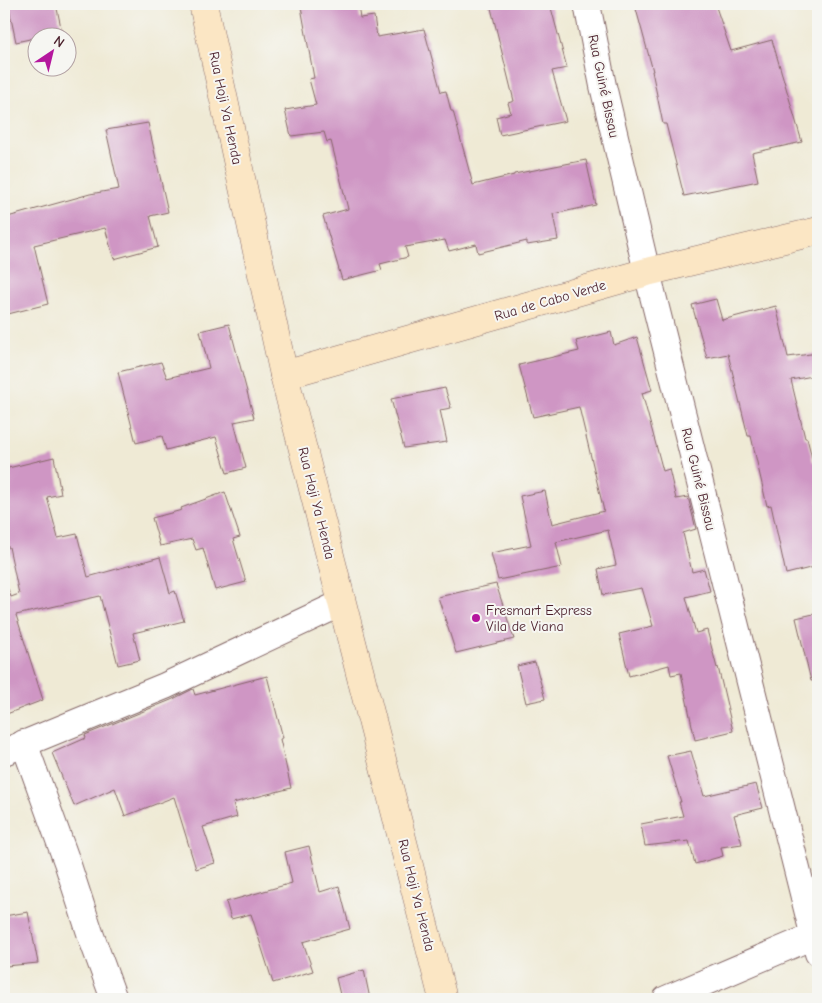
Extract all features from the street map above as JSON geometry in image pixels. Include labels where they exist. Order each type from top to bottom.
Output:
[{"type":"main road","name":"Rua Hoji Ya Henda","points":[[203,4],[284,375],[443,999]]},
{"type":"main road","name":"Rua de Cabo Verde","points":[[284,375],[648,272],[818,231]]},
{"type":"street","name":"Rua Guiné Bissau","points":[[587,4],[603,86],[648,272],[817,941]]},
{"type":"street","points":[[114,999],[67,862],[14,747],[165,686],[342,603]]},
{"type":"street","points":[[666,999],[817,941]]},
{"type":"building","points":[[8,4],[56,4],[61,28],[28,28],[28,39],[16,42]]},
{"type":"building","points":[[327,4],[358,4],[360,18],[374,16],[377,37],[424,29],[441,92],[446,91],[451,111],[453,111],[473,185],[514,174],[586,160],[596,205],[553,214],[558,240],[527,245],[527,241],[478,253],[476,244],[449,251],[445,240],[405,247],[408,257],[380,264],[382,270],[342,280],[323,216],[348,209],[331,141],[327,142],[324,132],[291,136],[285,110],[316,105],[309,79],[314,78],[301,7]]},
{"type":"building","points":[[490,4],[550,4],[567,68],[552,71],[566,121],[500,135],[496,117],[511,113],[508,103],[514,101]]},
{"type":"building","points":[[651,4],[715,4],[731,51],[772,40],[802,142],[752,153],[758,181],[684,196],[666,124],[663,124],[653,71],[636,9]]},
{"type":"building","points":[[148,123],[168,212],[150,216],[158,247],[114,259],[105,228],[34,245],[48,304],[4,315],[4,218],[90,194],[119,189],[106,130]]},
{"type":"building","points":[[716,299],[722,320],[776,306],[788,357],[818,353],[818,375],[791,380],[805,438],[807,438],[813,462],[818,460],[818,566],[786,574],[771,505],[767,506],[751,436],[748,436],[728,354],[707,358],[692,305]]},
{"type":"building","points":[[229,324],[254,418],[234,422],[246,468],[227,473],[216,437],[166,450],[162,436],[136,443],[118,372],[161,362],[167,378],[209,368],[200,331]]},
{"type":"building","points":[[611,332],[614,345],[637,337],[652,390],[642,393],[663,471],[669,469],[676,499],[688,497],[696,529],[683,533],[692,572],[704,569],[710,591],[686,597],[696,633],[707,630],[733,731],[695,740],[681,673],[671,675],[669,665],[629,676],[619,634],[653,626],[642,588],[603,595],[598,569],[616,565],[608,530],[556,542],[562,567],[498,580],[491,553],[531,545],[520,496],[545,491],[552,524],[604,511],[579,407],[533,417],[519,365],[579,351],[576,341]]},
{"type":"building","points":[[445,388],[451,408],[440,410],[447,442],[404,448],[391,399]]},
{"type":"building","points":[[54,457],[61,494],[47,497],[58,538],[77,534],[88,577],[160,557],[170,593],[175,591],[184,621],[133,633],[140,660],[118,665],[100,596],[16,615],[43,700],[4,715],[4,589],[8,589],[11,597],[19,594],[4,532],[4,469]]},
{"type":"building","points":[[225,492],[240,537],[233,539],[246,582],[215,590],[203,548],[196,550],[192,539],[160,546],[152,518],[182,510],[181,508]]},
{"type":"building","name":"Fresmart Express Vila de Viana","points":[[496,584],[514,639],[456,653],[438,597]]},
{"type":"building","points":[[818,613],[818,680],[811,681],[796,618]]},
{"type":"building","points":[[535,662],[545,699],[526,703],[517,666]]},
{"type":"building","points":[[267,676],[283,738],[280,739],[291,788],[233,803],[237,817],[203,827],[215,863],[196,869],[174,797],[125,816],[115,788],[74,806],[52,753],[86,738],[85,735],[193,689],[195,695]]},
{"type":"building","points":[[691,751],[704,796],[756,784],[763,808],[734,815],[742,844],[721,847],[723,856],[695,864],[689,841],[645,846],[641,824],[683,816],[679,802],[681,802],[667,756]]},
{"type":"building","points":[[309,846],[320,892],[339,886],[350,929],[303,942],[313,971],[273,983],[251,914],[231,919],[226,902],[292,883],[285,852]]},
{"type":"building","points":[[28,912],[38,963],[6,966],[4,916]]},
{"type":"building","points":[[364,970],[370,999],[341,999],[336,978]]},
{"type":"place","name":"Fresmart Express Vila de Viana","points":[[476,618]]}]
